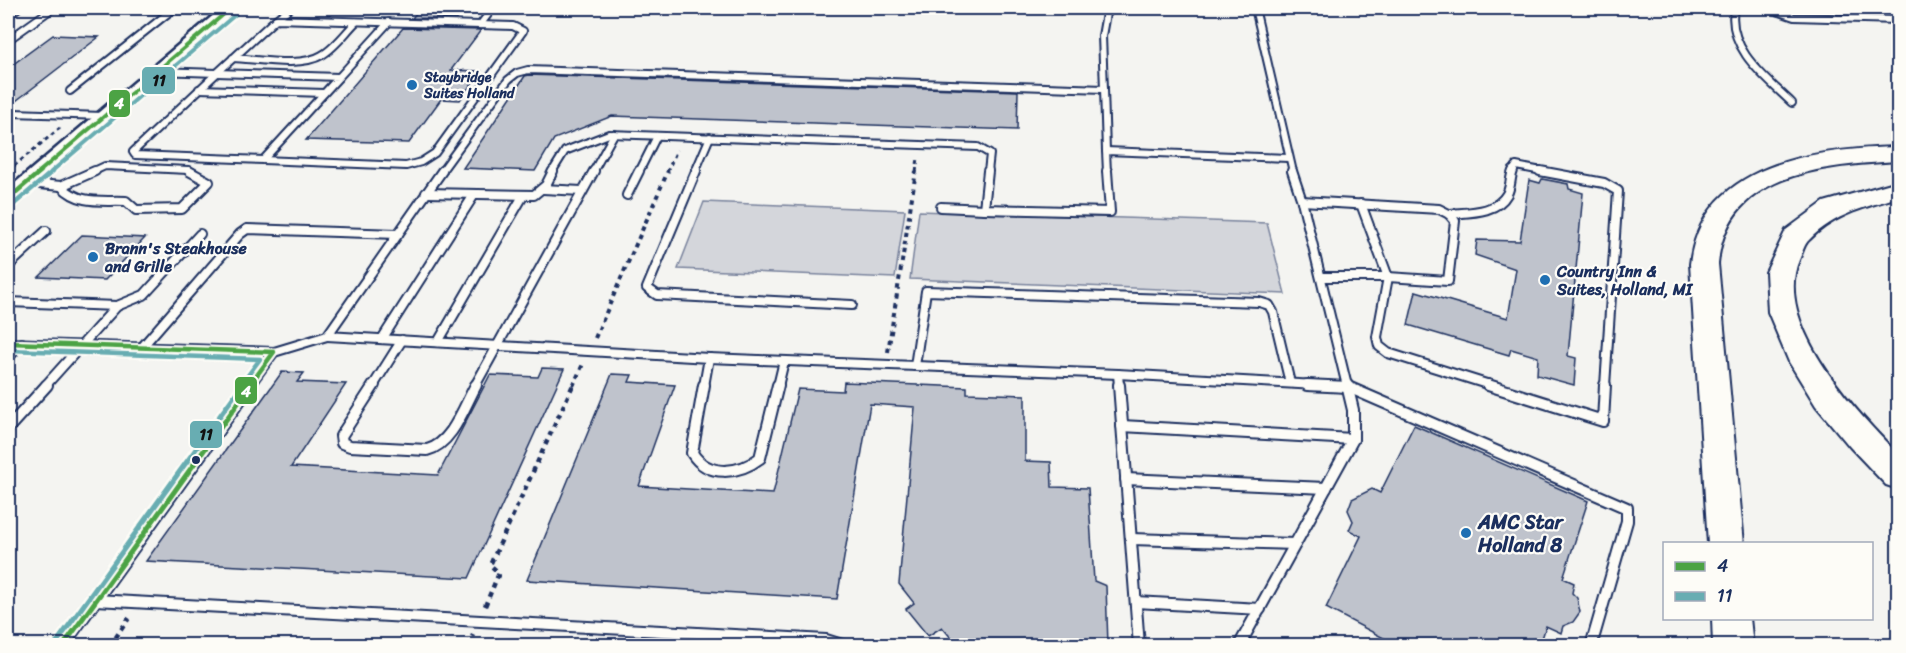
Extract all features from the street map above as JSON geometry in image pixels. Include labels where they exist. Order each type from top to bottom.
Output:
[{"type":"highway","points":[[1726,542],[1704,264],[1709,235],[1723,210],[1734,199],[1759,181],[1774,174],[1833,159],[1899,154]]},
{"type":"highway","points":[[1899,189],[1853,200],[1818,216],[1792,241],[1779,273],[1784,317],[1792,341],[1806,366],[1848,424],[1899,475]]},
{"type":"highway","points":[[1731,620],[1733,645]]},
{"type":"street","points":[[8,199],[229,9]]},
{"type":"lane","points":[[8,15],[18,8]]},
{"type":"lane","points":[[8,40],[53,8]]},
{"type":"lane","points":[[98,8],[229,9]]},
{"type":"lane","points":[[276,19],[513,26],[522,31],[435,153],[422,162],[406,166],[135,155],[133,152],[136,147],[216,73],[276,19],[290,8]]},
{"type":"lane","points":[[480,25],[493,8]]},
{"type":"lane","points":[[941,207],[1110,212],[1102,36],[1107,8]]},
{"type":"lane","points":[[1239,645],[1353,439],[1353,410],[1348,387],[1302,201],[1288,158],[1256,8]]},
{"type":"lane","points":[[1792,103],[1738,45],[1730,20],[1734,9],[1771,8],[1794,17],[1899,20]]},
{"type":"lane","points":[[70,91],[172,9]]},
{"type":"lane","points":[[233,58],[304,60],[317,58],[323,55],[356,21]]},
{"type":"lane","points":[[263,160],[389,22]]},
{"type":"lane","points":[[158,70],[339,77]]},
{"type":"lane","points":[[327,336],[426,193],[508,81],[517,73],[528,70],[1104,89]]},
{"type":"lane","points":[[199,89],[324,93]]},
{"type":"lane","points":[[13,113],[104,117]]},
{"type":"lane","points":[[426,193],[537,195],[543,189],[564,152],[614,134],[978,147],[990,154],[984,209]]},
{"type":"lane","points":[[402,340],[341,436],[342,443],[350,446],[427,450],[439,447],[446,439],[614,134]]},
{"type":"lane","points":[[627,195],[657,136]]},
{"type":"lane","points":[[710,137],[647,288],[657,295],[852,305]]},
{"type":"lane","points":[[1106,151],[1288,158]]},
{"type":"lane","points":[[1361,204],[1388,277],[1377,337],[1379,346],[1388,353],[1603,421],[1618,191],[1604,183],[1516,165],[1510,172],[1506,196],[1491,209],[1449,214]]},
{"type":"lane","points":[[26,183],[61,186],[105,166],[188,170],[208,182],[182,209],[136,210],[126,201],[81,200],[70,196],[61,186]]},
{"type":"lane","points":[[543,189],[582,191]]},
{"type":"lane","points":[[382,339],[474,195]]},
{"type":"lane","points":[[438,342],[523,196]]},
{"type":"lane","points":[[1302,201],[1439,208],[1455,221],[1448,281],[1388,277],[1321,277]]},
{"type":"lane","points":[[143,346],[240,234],[247,230],[398,234]]},
{"type":"lane","points":[[8,266],[46,231]]},
{"type":"lane","points":[[8,302],[117,306],[144,295],[200,234]]},
{"type":"lane","points":[[915,366],[926,291],[1259,302],[1269,305],[1273,312],[1290,383]]},
{"type":"lane","points":[[8,428],[117,306]]},
{"type":"lane","points":[[8,343],[274,352],[327,336],[709,358],[1118,374],[1348,387],[1627,508],[1627,521],[1591,645]]},
{"type":"lane","points":[[8,358],[22,343]]},
{"type":"lane","points":[[63,645],[274,352]]},
{"type":"lane","points":[[709,358],[692,453],[696,462],[704,468],[716,470],[752,466],[760,458],[784,361]]},
{"type":"lane","points":[[1118,374],[1139,645]]},
{"type":"lane","points":[[1122,426],[1353,439]]},
{"type":"lane","points":[[1126,479],[1326,488]]},
{"type":"lane","points":[[1131,539],[1295,544]]},
{"type":"lane","points":[[96,600],[826,640],[845,645]]},
{"type":"lane","points":[[1136,602],[1260,609]]},
{"type":"path","points":[[110,645],[129,618]]},
{"type":"shaded area","points":[[704,202],[905,210],[895,278],[678,269]]},
{"type":"shaded area","points":[[919,211],[1267,223],[1285,294],[910,279]]},
{"type":"building","points":[[421,8],[467,8],[457,19],[412,18]]},
{"type":"building","name":"Staybridge Suites Holland","points":[[403,28],[481,30],[451,70],[481,71],[460,100],[441,99],[409,143],[306,140]]},
{"type":"building","points":[[53,35],[99,37],[8,107],[8,68]]},
{"type":"building","points":[[525,76],[1018,91],[1017,130],[612,116],[554,139],[535,171],[463,168]]},
{"type":"building","name":"Country Inn & Suites, Holland, MI","points":[[1542,179],[1568,184],[1569,189],[1583,193],[1568,356],[1576,358],[1574,385],[1537,375],[1538,357],[1511,349],[1509,355],[1408,325],[1416,291],[1508,318],[1516,269],[1475,255],[1477,240],[1520,241],[1529,180],[1540,183]]},
{"type":"building","name":"Brann's Steakhouse and Grille","points":[[82,235],[145,238],[105,280],[39,277]]},
{"type":"building","points":[[542,368],[564,369],[469,578],[146,561],[282,372],[304,373],[297,382],[346,384],[291,467],[438,475],[490,375],[538,377]]},
{"type":"building","points":[[612,374],[632,375],[629,382],[675,385],[639,486],[773,494],[798,389],[843,391],[844,382],[967,387],[967,393],[1025,395],[1025,461],[1051,462],[1052,487],[1088,488],[1094,581],[1106,586],[1108,645],[957,645],[942,627],[928,636],[906,609],[914,603],[899,584],[915,407],[870,404],[837,599],[527,580]]},
{"type":"building","name":"AMC Star Holland 8","points":[[1414,425],[1588,501],[1563,578],[1574,583],[1572,593],[1577,598],[1580,612],[1573,622],[1563,626],[1561,633],[1546,626],[1540,645],[1397,645],[1326,608],[1361,536],[1349,530],[1353,521],[1348,510],[1352,499],[1372,489],[1380,493]]},
{"type":"transit line","name":"4","points":[[8,199],[231,8]]},
{"type":"transit line","name":"11","points":[[13,205],[236,14]]},
{"type":"transit line","name":"4","points":[[8,343],[274,352],[63,646]]},
{"type":"transit line","name":"11","points":[[8,350],[260,359],[57,642]]},
{"type":"place","name":"Staybridge Suites Holland","points":[[412,85]]},
{"type":"place","name":"Brann's Steakhouse and Grille","points":[[93,257]]},
{"type":"place","name":"Country Inn & Suites, Holland, MI","points":[[1545,280]]},
{"type":"place","name":"AMC Star Holland 8","points":[[1466,533]]}]
